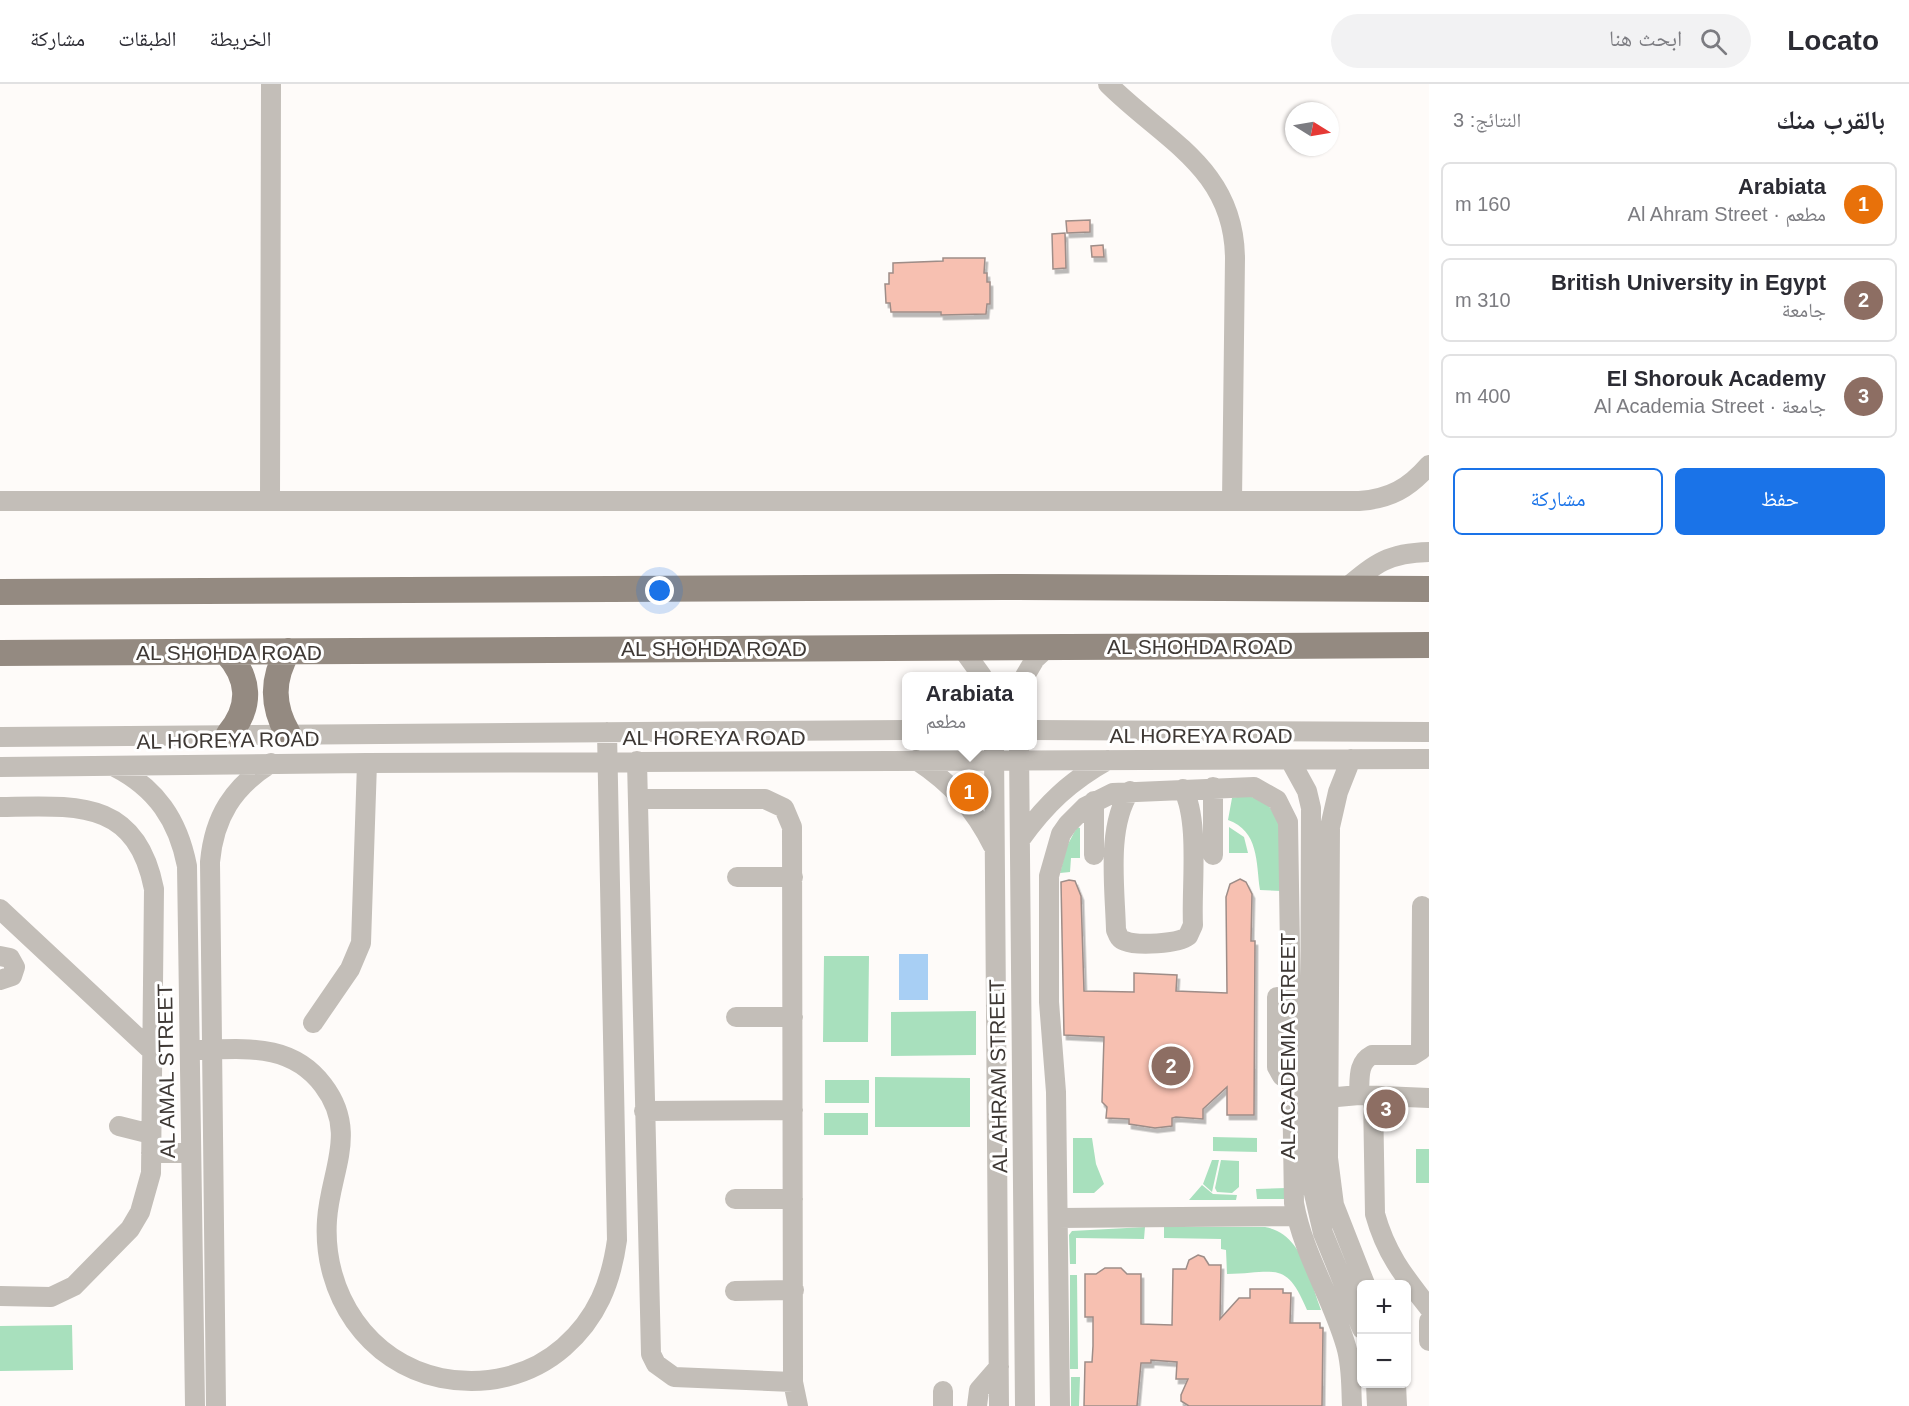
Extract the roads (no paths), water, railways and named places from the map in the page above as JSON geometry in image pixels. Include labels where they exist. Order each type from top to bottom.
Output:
[{"type":"main road","points":[[0,592],[1429,589]]},
{"type":"main road","name":"AL SHOHDA ROAD","points":[[0,653],[1429,645]]},
{"type":"main road","points":[[288,651],[276,678],[274,693],[278,714],[288,734]]},
{"type":"main road","points":[[226,652],[244,677],[247,693],[245,708],[239,723],[229,734]]},
{"type":"street","points":[[270,501],[271,84]]},
{"type":"street","points":[[1108,84],[1205,170],[1218,189],[1231,218],[1235,258],[1232,501]]},
{"type":"street","points":[[0,501],[1379,500],[1398,493],[1414,482],[1429,465]]},
{"type":"street","points":[[1346,588],[1387,557],[1404,552],[1429,552]]},
{"type":"street","points":[[961,647],[979,672]]},
{"type":"street","points":[[1027,672],[1035,659],[1048,647]]},
{"type":"street","name":"AL HOREYA ROAD","points":[[0,737],[902,730]]},
{"type":"street","name":"AL HOREYA ROAD","points":[[1037,730],[1429,732]]},
{"type":"street","points":[[1151,730],[1153,790]]},
{"type":"street","points":[[190,1050],[266,1049],[288,1056],[308,1069],[324,1086],[335,1106],[341,1129],[341,1152],[327,1220],[329,1266],[347,1312],[363,1333],[383,1351],[405,1366],[429,1376],[456,1381],[482,1381],[508,1377],[533,1368],[556,1354],[582,1330],[605,1292],[614,1267],[617,1240],[607,732]]},
{"type":"street","points":[[393,733],[393,763]]},
{"type":"street","name":"AL HOREYA ROAD","points":[[0,767],[271,763],[916,760],[995,753],[1110,759],[1429,759]]},
{"type":"street","name":"AL AHRAM STREET","points":[[995,753],[999,1406]]},
{"type":"street","name":"AL AHRAM STREET","points":[[1019,753],[1025,1406]]},
{"type":"street","points":[[1020,840],[1059,792],[1083,774],[1110,759]]},
{"type":"street","name":"AL ACADEMIA STREET","points":[[1351,759],[1338,792],[1330,827],[1319,1099],[1310,1161],[1316,1210],[1357,1316]]},
{"type":"street","points":[[916,760],[942,777],[963,798],[982,823],[995,851]]},
{"type":"street","name":"AL ACADEMIA STREET","points":[[1290,760],[1304,782],[1311,808],[1319,1099],[1334,1205],[1363,1280]]},
{"type":"street","points":[[637,761],[649,1344],[656,1364],[674,1377],[793,1382]]},
{"type":"street","points":[[216,1406],[211,843],[217,823],[238,788],[271,763]]},
{"type":"street","points":[[313,1023],[350,969],[361,943],[367,763]]},
{"type":"street","name":"AL AMAL STREET","points":[[112,765],[149,789],[169,815],[183,845],[188,866],[195,1406]]},
{"type":"street","points":[[1213,787],[1213,855]]},
{"type":"street","points":[[1060,1406],[1059,1218],[1056,1092],[1049,1002],[1049,876],[1061,834],[1076,815],[1094,801],[1113,793],[1213,787],[1254,787],[1271,794],[1282,806],[1289,831],[1291,1081],[1296,1216],[1347,1348],[1351,1371],[1352,1406]]},
{"type":"street","points":[[1130,791],[1121,806],[1116,824],[1116,930],[1121,939],[1131,942],[1174,942],[1188,936],[1193,925],[1192,824],[1190,805],[1183,789]]},
{"type":"street","points":[[638,798],[765,799],[784,808],[792,827],[793,1382],[798,1406]]},
{"type":"street","points":[[1094,801],[1094,855]]},
{"type":"street","points":[[0,807],[87,808],[117,823],[140,847],[150,867],[154,889],[151,1173],[140,1212],[130,1229],[74,1286],[51,1297],[0,1296]]},
{"type":"street","points":[[183,845],[197,840],[211,843]]},
{"type":"street","points":[[737,877],[793,877]]},
{"type":"street","points":[[995,883],[1020,882]]},
{"type":"street","points":[[996,907],[1021,906]]},
{"type":"street","points":[[1422,906],[1420,1050],[1413,1055],[1372,1055],[1360,1068],[1366,1095],[1375,1214],[1380,1233],[1396,1267],[1429,1308]]},
{"type":"street","points":[[0,909],[153,1052]]},
{"type":"street","points":[[0,956],[10,958],[15,967],[12,976],[0,980]]},
{"type":"street","points":[[736,1017],[793,1017]]},
{"type":"street","points":[[1319,1099],[1366,1095],[1429,1098]]},
{"type":"street","points":[[644,1111],[793,1110]]},
{"type":"street","points":[[119,1126],[151,1144],[191,1153]]},
{"type":"street","points":[[735,1199],[794,1199]]},
{"type":"street","points":[[1059,1218],[1296,1216]]},
{"type":"street","points":[[735,1291],[794,1290]]},
{"type":"street","points":[[1429,1321],[1429,1341]]},
{"type":"street","points":[[977,1406],[979,1390],[999,1367]]},
{"type":"street","points":[[1376,1388],[1377,1406]]},
{"type":"street","points":[[1396,1388],[1397,1406]]},
{"type":"water","points":[[899,954],[928,954],[928,1000],[899,1000]]},
{"type":"place","name":"Arabiata","points":[[969,792]]},
{"type":"place","name":"British University in Egypt","points":[[1171,1066]]},
{"type":"place","name":"El Shorouk Academy","points":[[1386,1109]]}]
